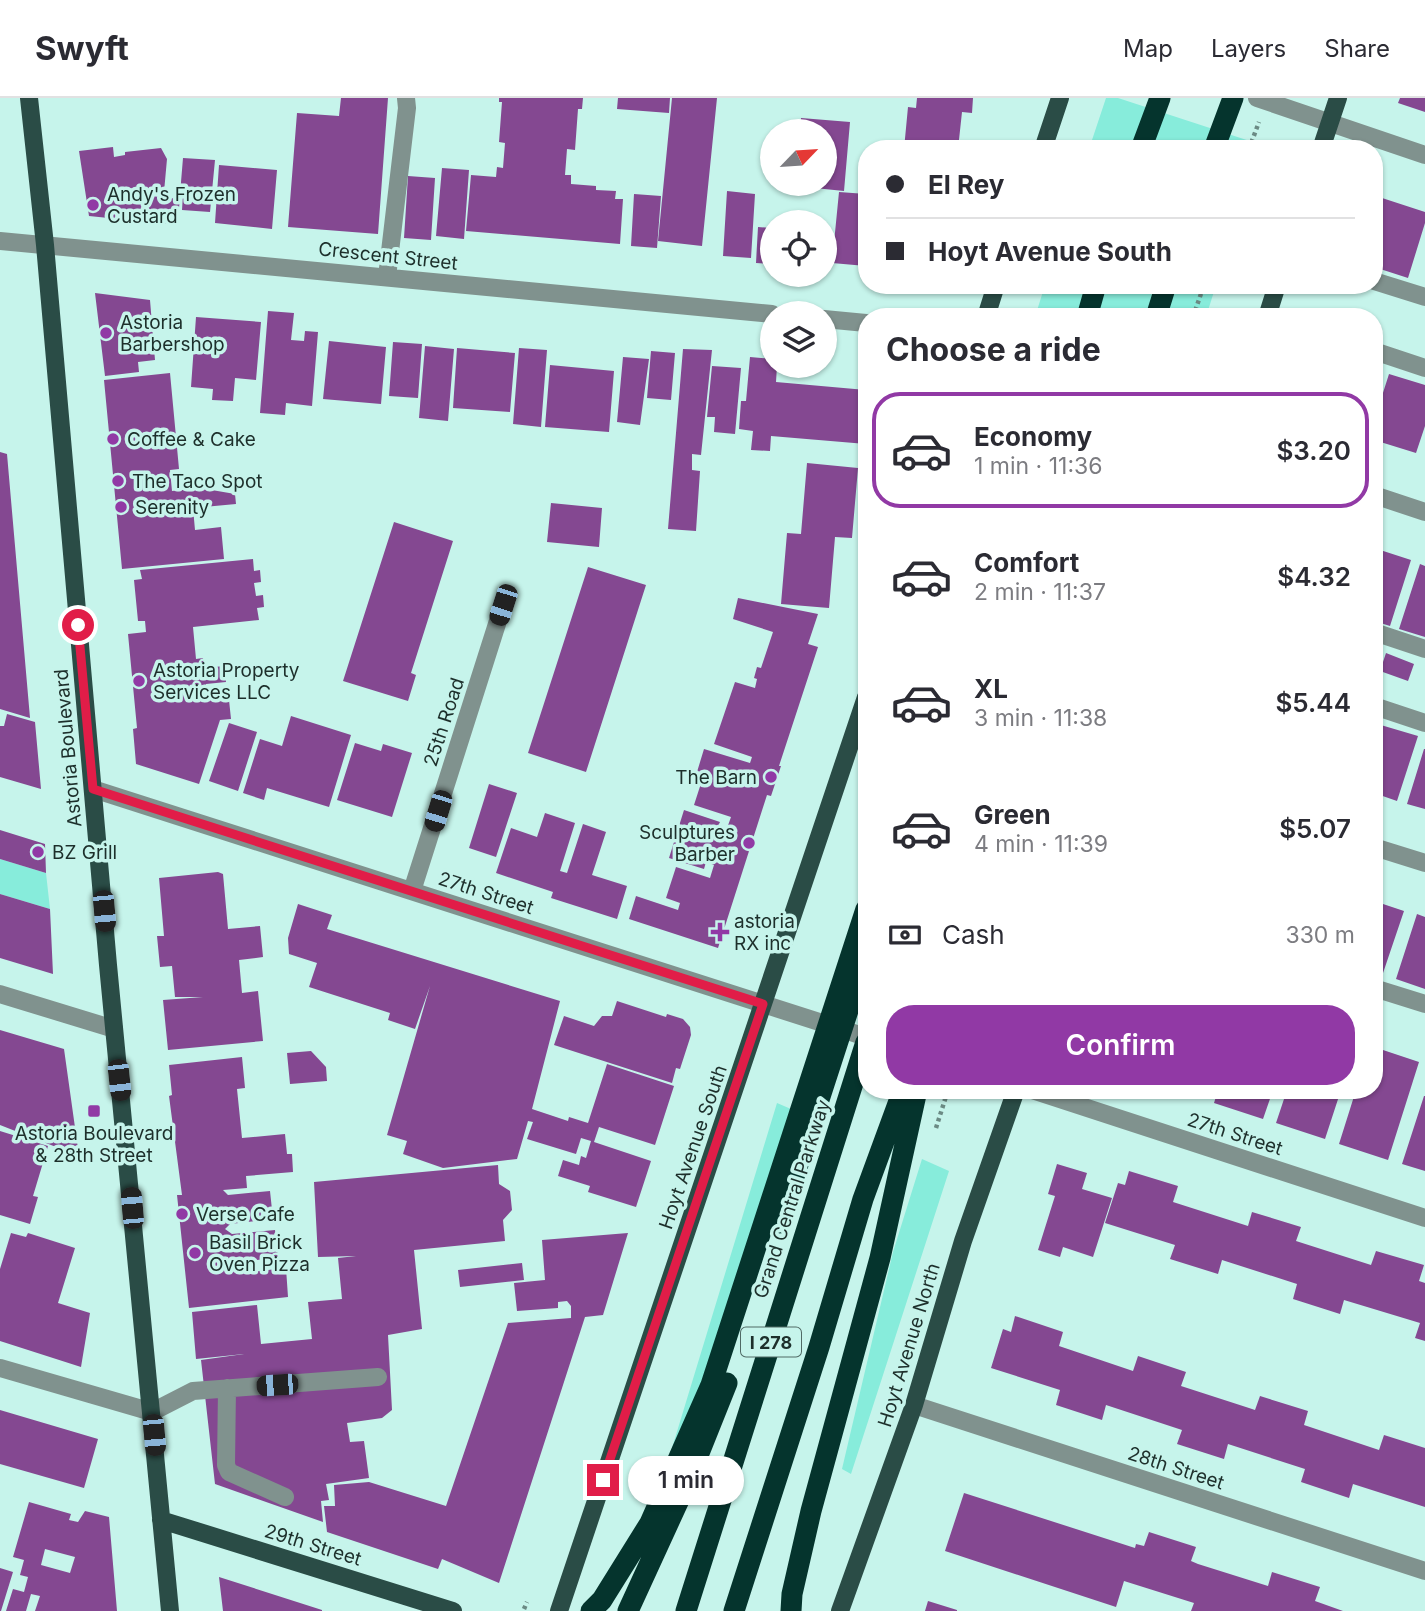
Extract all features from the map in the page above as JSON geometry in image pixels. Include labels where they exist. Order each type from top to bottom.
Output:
[{"type":"highway","points":[[1144,140],[1160,98]]},
{"type":"highway","points":[[1217,140],[1233,98]]},
{"type":"highway","points":[[628,1611],[689,1478],[730,1374],[848,985],[858,943]]},
{"type":"highway","points":[[848,985],[858,968]]},
{"type":"highway","points":[[591,1611],[608,1591],[650,1523],[711,1385],[824,1061]]},
{"type":"highway","name":"Grand Central Parkway","points":[[686,1611],[858,1065]]},
{"type":"highway","points":[[734,1611],[819,1347],[863,1199],[900,1099]]},
{"type":"highway","points":[[791,1611],[792,1594],[811,1511],[880,1258],[915,1099]]},
{"type":"main road","name":"Astoria Boulevard","points":[[29,98],[170,1611]]},
{"type":"main road","points":[[1046,140],[1060,98]]},
{"type":"main road","points":[[1324,140],[1338,98]]},
{"type":"main road","name":"Hoyt Avenue South","points":[[559,1611],[858,721]]},
{"type":"main road","name":"Hoyt Avenue North","points":[[840,1611],[914,1405],[963,1241],[1013,1099]]},
{"type":"main road","name":"29th Street","points":[[161,1520],[453,1611]]},
{"type":"street","points":[[387,277],[406,98]]},
{"type":"street","points":[[1256,98],[1379,140]]},
{"type":"street","points":[[1383,141],[1425,155]]},
{"type":"street","name":"Crescent Street","points":[[0,240],[760,313]]},
{"type":"street","points":[[1383,284],[1425,297]]},
{"type":"street","points":[[837,320],[858,322]]},
{"type":"street","points":[[1383,354],[1425,368]]},
{"type":"street","points":[[1383,498],[1425,512]]},
{"type":"street","name":"25th Road","points":[[412,891],[503,605]]},
{"type":"street","points":[[1383,635],[1425,649]]},
{"type":"street","points":[[1383,709],[1425,723]]},
{"type":"street","name":"27th Street","points":[[93,789],[858,1036]]},
{"type":"street","points":[[1383,850],[1425,863]]},
{"type":"street","points":[[1383,991],[1425,1004]]},
{"type":"street","points":[[0,994],[114,1029]]},
{"type":"street","name":"27th Street","points":[[1060,1099],[1425,1218]]},
{"type":"street","points":[[0,1368],[152,1412],[193,1391],[379,1377]]},
{"type":"street","points":[[227,1388],[226,1465],[229,1472],[285,1497]]},
{"type":"street","name":"28th Street","points":[[914,1405],[1425,1571]]},
{"type":"path","points":[[936,1129],[945,1099]]},
{"type":"path","points":[[524,1609],[527,1602]]},
{"type":"green space","points":[[1106,98],[1118,98],[1247,140],[1092,140]]},
{"type":"green space","points":[[1042,294],[1213,294],[1209,308],[1038,308]]},
{"type":"green space","points":[[0,859],[46,873],[50,909],[0,894]]},
{"type":"green space","points":[[777,1103],[791,1109],[713,1364],[665,1471]]},
{"type":"green space","points":[[922,1159],[949,1171],[851,1474],[842,1469],[893,1252]]},
{"type":"building","points":[[341,98],[388,98],[378,234],[288,227],[297,113],[339,116]]},
{"type":"building","points":[[499,98],[583,98],[582,109],[578,109],[575,150],[567,149],[565,175],[571,175],[571,184],[616,191],[615,199],[623,199],[620,244],[466,231],[471,175],[496,177],[497,167],[503,168],[505,143],[499,142],[502,102],[499,102]]},
{"type":"building","points":[[618,98],[670,98],[669,113],[617,109]]},
{"type":"building","points":[[672,98],[717,98],[702,246],[658,241]]},
{"type":"building","points":[[917,98],[973,98],[972,113],[962,112],[959,140],[905,140],[908,107],[916,108]]},
{"type":"building","points":[[1400,98],[1425,98],[1425,112],[1398,103]]},
{"type":"building","points":[[837,121],[850,122],[844,191],[837,190]]},
{"type":"building","points":[[113,147],[114,157],[125,155],[125,152],[161,148],[167,159],[164,192],[120,187],[120,193],[180,199],[177,225],[89,216],[79,151]]},
{"type":"building","points":[[183,158],[215,160],[210,212],[182,210],[183,194],[180,194]]},
{"type":"building","points":[[219,165],[277,170],[272,229],[215,223]]},
{"type":"building","points":[[442,168],[469,170],[464,239],[436,236]]},
{"type":"building","points":[[408,176],[435,178],[431,240],[404,238]]},
{"type":"building","points":[[727,191],[755,194],[751,258],[723,256]]},
{"type":"building","points":[[839,192],[858,193],[858,265],[837,263]]},
{"type":"building","points":[[634,194],[661,196],[657,248],[631,246]]},
{"type":"building","points":[[1383,198],[1425,212],[1425,223],[1408,278],[1383,270]]},
{"type":"building","points":[[758,227],[760,227],[760,263],[756,263]]},
{"type":"building","points":[[95,293],[150,300],[155,360],[138,362],[139,372],[105,376]]},
{"type":"building","points":[[268,311],[294,313],[291,340],[304,341],[305,331],[318,332],[312,406],[286,403],[285,415],[260,413]]},
{"type":"building","points":[[196,317],[261,322],[256,380],[235,378],[233,401],[212,400],[213,389],[191,387]]},
{"type":"building","points":[[329,341],[386,347],[381,404],[323,399]]},
{"type":"building","points":[[393,342],[422,344],[418,398],[389,396]]},
{"type":"building","points":[[425,346],[454,349],[448,421],[419,418]]},
{"type":"building","points":[[457,348],[515,353],[510,412],[453,408]]},
{"type":"building","points":[[519,348],[547,350],[541,427],[513,424]]},
{"type":"building","points":[[683,349],[712,350],[701,455],[692,454],[692,470],[700,471],[696,531],[668,529]]},
{"type":"building","points":[[651,351],[675,353],[671,400],[647,398]]},
{"type":"building","points":[[623,357],[649,359],[640,425],[617,422]]},
{"type":"building","points":[[750,357],[760,358],[760,378],[776,378],[776,382],[858,389],[858,443],[771,436],[770,451],[751,450],[753,431],[739,429],[741,401],[746,401]]},
{"type":"building","points":[[550,365],[614,371],[609,432],[545,427]]},
{"type":"building","points":[[712,366],[741,368],[735,434],[714,432],[715,417],[707,417]]},
{"type":"building","points":[[170,373],[179,469],[170,470],[172,491],[200,488],[235,494],[236,504],[193,508],[195,530],[221,527],[224,559],[122,569],[104,380]]},
{"type":"building","points":[[1389,374],[1425,385],[1425,426],[1416,453],[1383,443],[1383,393]]},
{"type":"building","points":[[0,452],[7,454],[30,718],[0,709]]},
{"type":"building","points":[[807,463],[858,468],[852,538],[835,537],[829,608],[781,604],[787,533],[801,534]]},
{"type":"building","points":[[551,503],[602,508],[599,547],[547,542]]},
{"type":"building","points":[[394,522],[453,541],[411,673],[416,675],[408,701],[343,681]]},
{"type":"building","points":[[1383,551],[1411,560],[1390,626],[1383,624]]},
{"type":"building","points":[[253,559],[254,571],[260,570],[261,582],[254,583],[256,596],[263,595],[264,607],[257,608],[259,620],[193,627],[196,659],[203,658],[204,668],[224,666],[226,682],[164,690],[165,700],[181,699],[181,693],[231,688],[231,719],[220,720],[199,784],[136,764],[133,729],[137,728],[128,634],[146,632],[145,621],[138,621],[134,580],[142,579],[140,570]]},
{"type":"building","points":[[1420,564],[1425,566],[1425,637],[1399,629]]},
{"type":"building","points":[[588,567],[646,585],[586,772],[528,753]]},
{"type":"building","points":[[738,598],[818,614],[808,644],[818,647],[781,766],[771,796],[767,795],[718,948],[629,919],[636,896],[678,910],[680,903],[666,898],[676,867],[710,878],[714,865],[706,862],[704,869],[669,858],[684,810],[720,822],[717,828],[726,831],[731,817],[694,805],[704,774],[697,772],[704,749],[750,763],[752,757],[714,744],[735,682],[755,688],[757,667],[761,668],[773,632],[733,619]]},
{"type":"building","points":[[1386,653],[1414,664],[1408,681],[1383,672]]},
{"type":"building","points":[[7,714],[35,722],[41,789],[0,777],[0,726],[4,726]]},
{"type":"building","points":[[291,716],[351,735],[329,807],[267,788],[264,800],[243,793],[260,739],[282,746]]},
{"type":"building","points":[[229,723],[257,732],[238,791],[209,781]]},
{"type":"building","points":[[1383,726],[1418,736],[1397,801],[1383,796]]},
{"type":"building","points":[[355,743],[381,751],[383,744],[412,753],[392,817],[337,800]]},
{"type":"building","points":[[1425,749],[1425,809],[1407,804]]},
{"type":"building","points":[[489,784],[517,793],[496,857],[469,848]]},
{"type":"building","points":[[545,813],[575,823],[560,871],[567,873],[583,824],[606,832],[592,875],[627,886],[617,919],[551,898],[553,892],[496,873],[511,828],[537,837]]},
{"type":"building","points":[[0,830],[45,844],[46,873],[0,859]]},
{"type":"building","points":[[218,872],[223,874],[228,929],[260,926],[263,957],[239,960],[242,993],[258,991],[263,1041],[168,1050],[163,1000],[203,997],[175,997],[172,966],[160,967],[157,936],[164,936],[159,878]]},
{"type":"building","points":[[0,894],[50,909],[53,974],[0,958]]},
{"type":"building","points":[[298,904],[332,915],[327,929],[560,1001],[532,1109],[568,1121],[569,1117],[588,1123],[607,1064],[674,1086],[655,1145],[599,1127],[594,1142],[651,1161],[636,1207],[588,1192],[590,1186],[558,1176],[563,1160],[579,1165],[581,1156],[586,1158],[591,1141],[581,1138],[576,1154],[527,1139],[533,1122],[528,1121],[517,1159],[443,1168],[403,1154],[407,1141],[387,1135],[430,986],[415,1029],[388,1020],[390,1013],[309,987],[317,963],[289,954],[288,938]]},
{"type":"building","points":[[1383,904],[1404,911],[1383,973]]},
{"type":"building","points":[[1417,914],[1425,917],[1425,989],[1396,979]]},
{"type":"building","points":[[617,1001],[666,1017],[667,1014],[683,1019],[690,1027],[691,1035],[680,1069],[676,1068],[672,1083],[554,1045],[564,1016],[594,1026],[602,1016],[612,1016]]},
{"type":"building","points":[[0,1030],[64,1049],[79,1156],[0,1125]]},
{"type":"building","points":[[1383,1050],[1419,1062],[1388,1160],[1339,1144],[1353,1099],[1383,1099]]},
{"type":"building","points":[[311,1051],[326,1067],[327,1081],[290,1084],[287,1053]]},
{"type":"building","points":[[242,1057],[245,1088],[237,1089],[242,1138],[285,1134],[287,1154],[292,1154],[293,1172],[246,1176],[247,1188],[223,1190],[228,1195],[270,1191],[273,1219],[230,1224],[225,1229],[232,1234],[275,1230],[278,1258],[234,1262],[231,1268],[240,1273],[286,1268],[288,1297],[189,1308],[177,1195],[182,1195],[169,1096],[172,1095],[169,1065]]},
{"type":"building","points":[[1425,1096],[1425,1171],[1402,1164]]},
{"type":"building","points":[[1215,1099],[1270,1099],[1263,1119],[1214,1103]]},
{"type":"building","points":[[1284,1099],[1338,1099],[1325,1139],[1276,1123]]},
{"type":"building","points":[[0,1131],[48,1146],[33,1196],[38,1197],[30,1224],[0,1215]]},
{"type":"building","points":[[1057,1164],[1087,1173],[1082,1189],[1112,1198],[1093,1257],[1063,1247],[1060,1257],[1038,1250],[1055,1196],[1048,1194]]},
{"type":"building","points":[[498,1165],[499,1184],[510,1191],[512,1210],[503,1220],[505,1241],[414,1250],[422,1329],[388,1335],[392,1410],[382,1418],[347,1423],[350,1442],[364,1441],[369,1478],[326,1484],[329,1500],[321,1501],[323,1522],[215,1484],[201,1360],[244,1354],[196,1359],[192,1312],[257,1305],[261,1344],[312,1339],[308,1302],[342,1299],[338,1258],[356,1256],[318,1257],[314,1182]]},
{"type":"building","points":[[1129,1171],[1178,1186],[1173,1202],[1248,1226],[1252,1212],[1301,1227],[1296,1241],[1371,1265],[1376,1251],[1424,1265],[1419,1281],[1425,1283],[1425,1341],[1415,1338],[1420,1323],[1344,1300],[1340,1314],[1293,1299],[1297,1284],[1222,1260],[1218,1274],[1170,1259],[1175,1245],[1105,1223],[1118,1183],[1125,1185]]},
{"type":"building","points":[[11,1233],[26,1237],[28,1233],[75,1248],[58,1303],[90,1313],[81,1367],[0,1341],[0,1269]]},
{"type":"building","points":[[628,1233],[603,1315],[585,1317],[499,1583],[442,1559],[438,1569],[327,1532],[324,1506],[335,1506],[334,1485],[369,1482],[446,1506],[508,1323],[571,1318],[571,1306],[567,1301],[558,1302],[558,1308],[517,1311],[514,1283],[545,1280],[542,1240]]},
{"type":"building","points":[[522,1263],[524,1280],[460,1287],[458,1270]]},
{"type":"building","points":[[1015,1316],[1063,1332],[1059,1346],[1133,1371],[1138,1356],[1186,1372],[1181,1386],[1255,1410],[1260,1396],[1308,1411],[1304,1425],[1379,1450],[1384,1435],[1425,1448],[1425,1507],[1353,1484],[1349,1498],[1301,1482],[1305,1469],[1228,1444],[1224,1459],[1177,1444],[1182,1430],[1106,1405],[1102,1420],[1056,1405],[1060,1390],[991,1368],[1003,1329],[1011,1332]]},
{"type":"building","points":[[0,1410],[98,1439],[84,1488],[0,1464]]},
{"type":"building","points":[[964,1493],[1135,1548],[1136,1544],[1144,1546],[1149,1532],[1196,1547],[1191,1561],[1198,1564],[1268,1586],[1272,1572],[1320,1587],[1315,1601],[1343,1611],[1191,1611],[1194,1603],[1124,1581],[1116,1607],[945,1551]]},
{"type":"building","points":[[29,1502],[71,1514],[69,1520],[78,1522],[85,1511],[109,1517],[117,1611],[35,1611],[40,1596],[31,1594],[26,1611],[6,1611],[13,1589],[24,1592],[28,1577],[20,1575],[24,1560],[13,1557]],"holes":[[[45,1549],[75,1557],[70,1573],[41,1565]]]},
{"type":"building","points":[[0,1568],[13,1572],[1,1611],[0,1611]]},
{"type":"building","points":[[219,1577],[322,1610],[322,1611],[223,1611]]},
{"type":"building","points":[[928,1601],[957,1610],[957,1611],[925,1611]]},
{"type":"place","name":"Andy's Frozen Custard","points":[[93,205]]},
{"type":"place","name":"Astoria Barbershop","points":[[106,333]]},
{"type":"place","name":"Coffee & Cake","points":[[113,439]]},
{"type":"place","name":"The Taco Spot","points":[[118,481]]},
{"type":"place","name":"Serenity","points":[[121,507]]},
{"type":"place","name":"Astoria Property Services LLC","points":[[139,681]]},
{"type":"place","name":"The Barn","points":[[771,777]]},
{"type":"place","name":"Sculptures Barber","points":[[749,843]]},
{"type":"place","name":"BZ Grill","points":[[38,852]]},
{"type":"place","name":"astoria RX inc","points":[[720,932]]},
{"type":"place","name":"Astoria Boulevard & 28th Street","points":[[94,1111]]},
{"type":"place","name":"Verse Cafe","points":[[182,1214]]},
{"type":"place","name":"Basil Brick Oven Pizza","points":[[195,1253]]},
{"type":"route","points":[[78,625],[93,789],[763,1004],[603,1480]]}]
